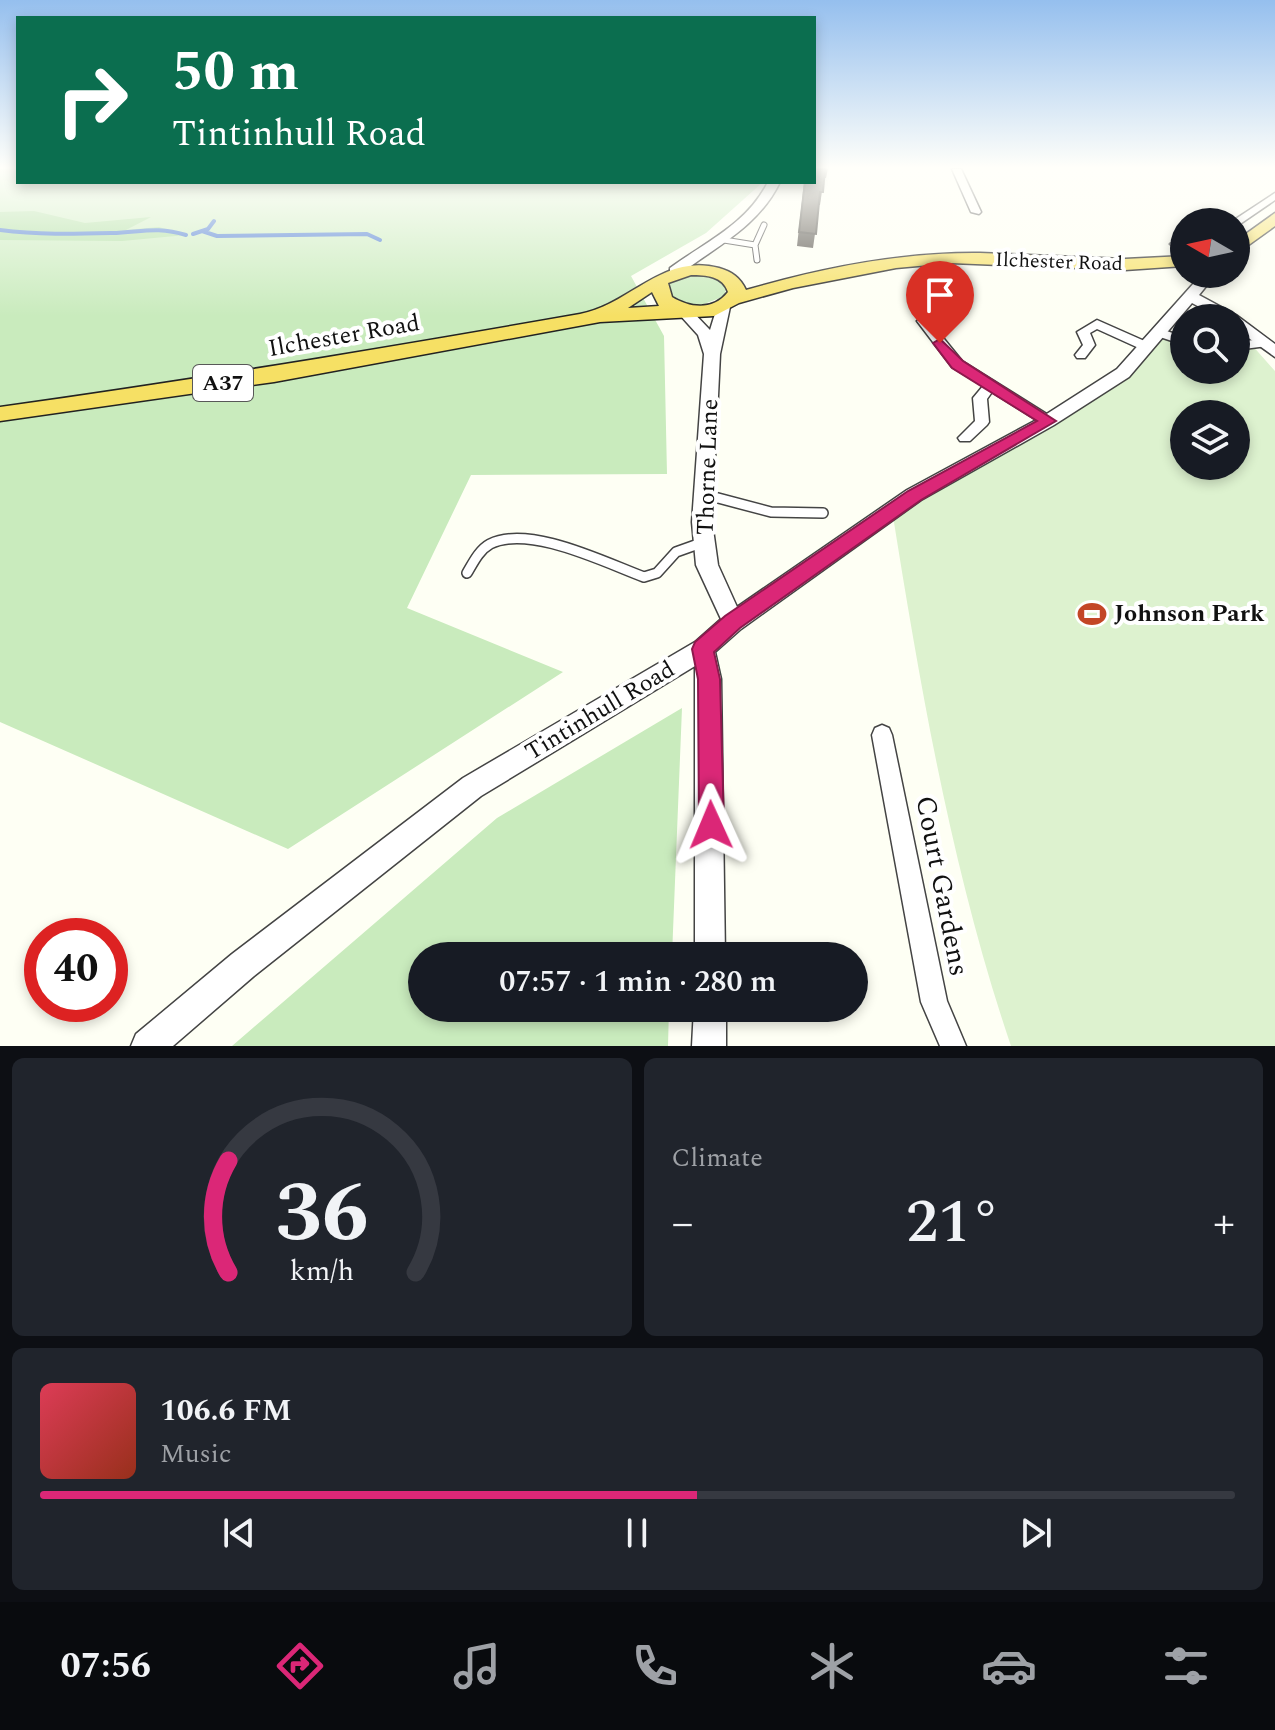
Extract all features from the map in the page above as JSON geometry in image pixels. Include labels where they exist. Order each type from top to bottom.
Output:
[{"type":"highway","points":[[1250,238],[1275,218]]},
{"type":"highway","name":"Ilchester Road","points":[[728,303],[792,280],[951,258],[1088,266],[1170,262]]},
{"type":"highway","name":"A37","points":[[659,283],[675,271],[692,269],[720,274]]},
{"type":"highway","points":[[720,274],[735,284],[728,303]]},
{"type":"highway","name":"Ilchester Road","points":[[720,274],[792,280]]},
{"type":"highway","points":[[659,283],[663,300],[683,310]]},
{"type":"highway","name":"Ilchester Road","points":[[600,316],[659,283]]},
{"type":"highway","name":"A37","points":[[683,310],[728,303]]},
{"type":"highway","name":"Ilchester Road","points":[[0,414],[274,375],[600,316],[683,310]]},
{"type":"street","points":[[675,271],[734,236],[752,218]]},
{"type":"street","points":[[720,274],[722,241]]},
{"type":"street","name":"Tintinhull Road","points":[[148,1046],[243,965],[472,787],[703,649],[733,622],[914,495],[1048,421],[1123,373],[1197,288]]},
{"type":"street","points":[[1190,296],[1205,304]]},
{"type":"street","name":"Thorne Lane","points":[[728,303],[712,354],[702,493],[704,542],[714,587],[733,622]]},
{"type":"street","points":[[683,310],[705,334],[712,354]]},
{"type":"street","points":[[923,321],[957,364],[989,387],[1048,421]]},
{"type":"street","points":[[1081,355],[1089,345],[1083,332],[1097,324],[1152,339],[1170,340]]},
{"type":"street","points":[[1250,333],[1269,347]]},
{"type":"street","points":[[965,438],[982,422],[980,398],[989,387]]},
{"type":"street","points":[[703,649],[709,679],[710,942]]},
{"type":"street","name":"Court Gardens","points":[[882,735],[934,1002],[953,1046]]},
{"type":"street","points":[[709,1046],[710,1022]]},
{"type":"lane","points":[[757,260],[755,245],[764,225]]},
{"type":"lane","points":[[722,241],[755,245]]},
{"type":"lane","points":[[702,493],[771,512],[823,513]]},
{"type":"lane","points":[[467,573],[486,546],[515,537],[536,539],[644,577],[657,573],[676,552],[704,542]]},
{"type":"green space","points":[[0,218],[723,218],[706,233],[631,276],[664,336],[667,474],[471,475],[407,608],[563,672],[288,849],[0,722]]},
{"type":"green space","points":[[0,218],[63,218],[85,223],[149,218],[126,230],[159,227],[186,235],[122,241],[0,240]]},
{"type":"green space","points":[[693,273],[717,278],[726,285],[725,296],[699,306],[670,298],[667,282]]},
{"type":"green space","name":"Johnson Park","points":[[1158,332],[1170,336],[1170,384],[1250,384],[1251,344],[1275,371],[1275,1046],[1011,1046],[972,914],[940,781],[892,510],[1123,373]]},
{"type":"green space","points":[[682,708],[673,942],[408,942],[408,1022],[669,1022],[668,1046],[232,1046],[497,818]]},
{"type":"building","points":[[801,218],[818,218],[816,234],[799,232]]},
{"type":"waterway","points":[[202,231],[214,221]]},
{"type":"waterway","points":[[0,230],[70,234],[158,230],[186,235]]},
{"type":"waterway","points":[[193,234],[202,231]]},
{"type":"waterway","points":[[202,231],[217,236],[367,234],[380,240]]},
{"type":"place","name":"Johnson Park","points":[[1092,614]]},
{"type":"route","points":[[711,825],[709,679],[703,649],[733,622],[914,495],[1048,421],[989,387],[957,364],[940,343]]}]
